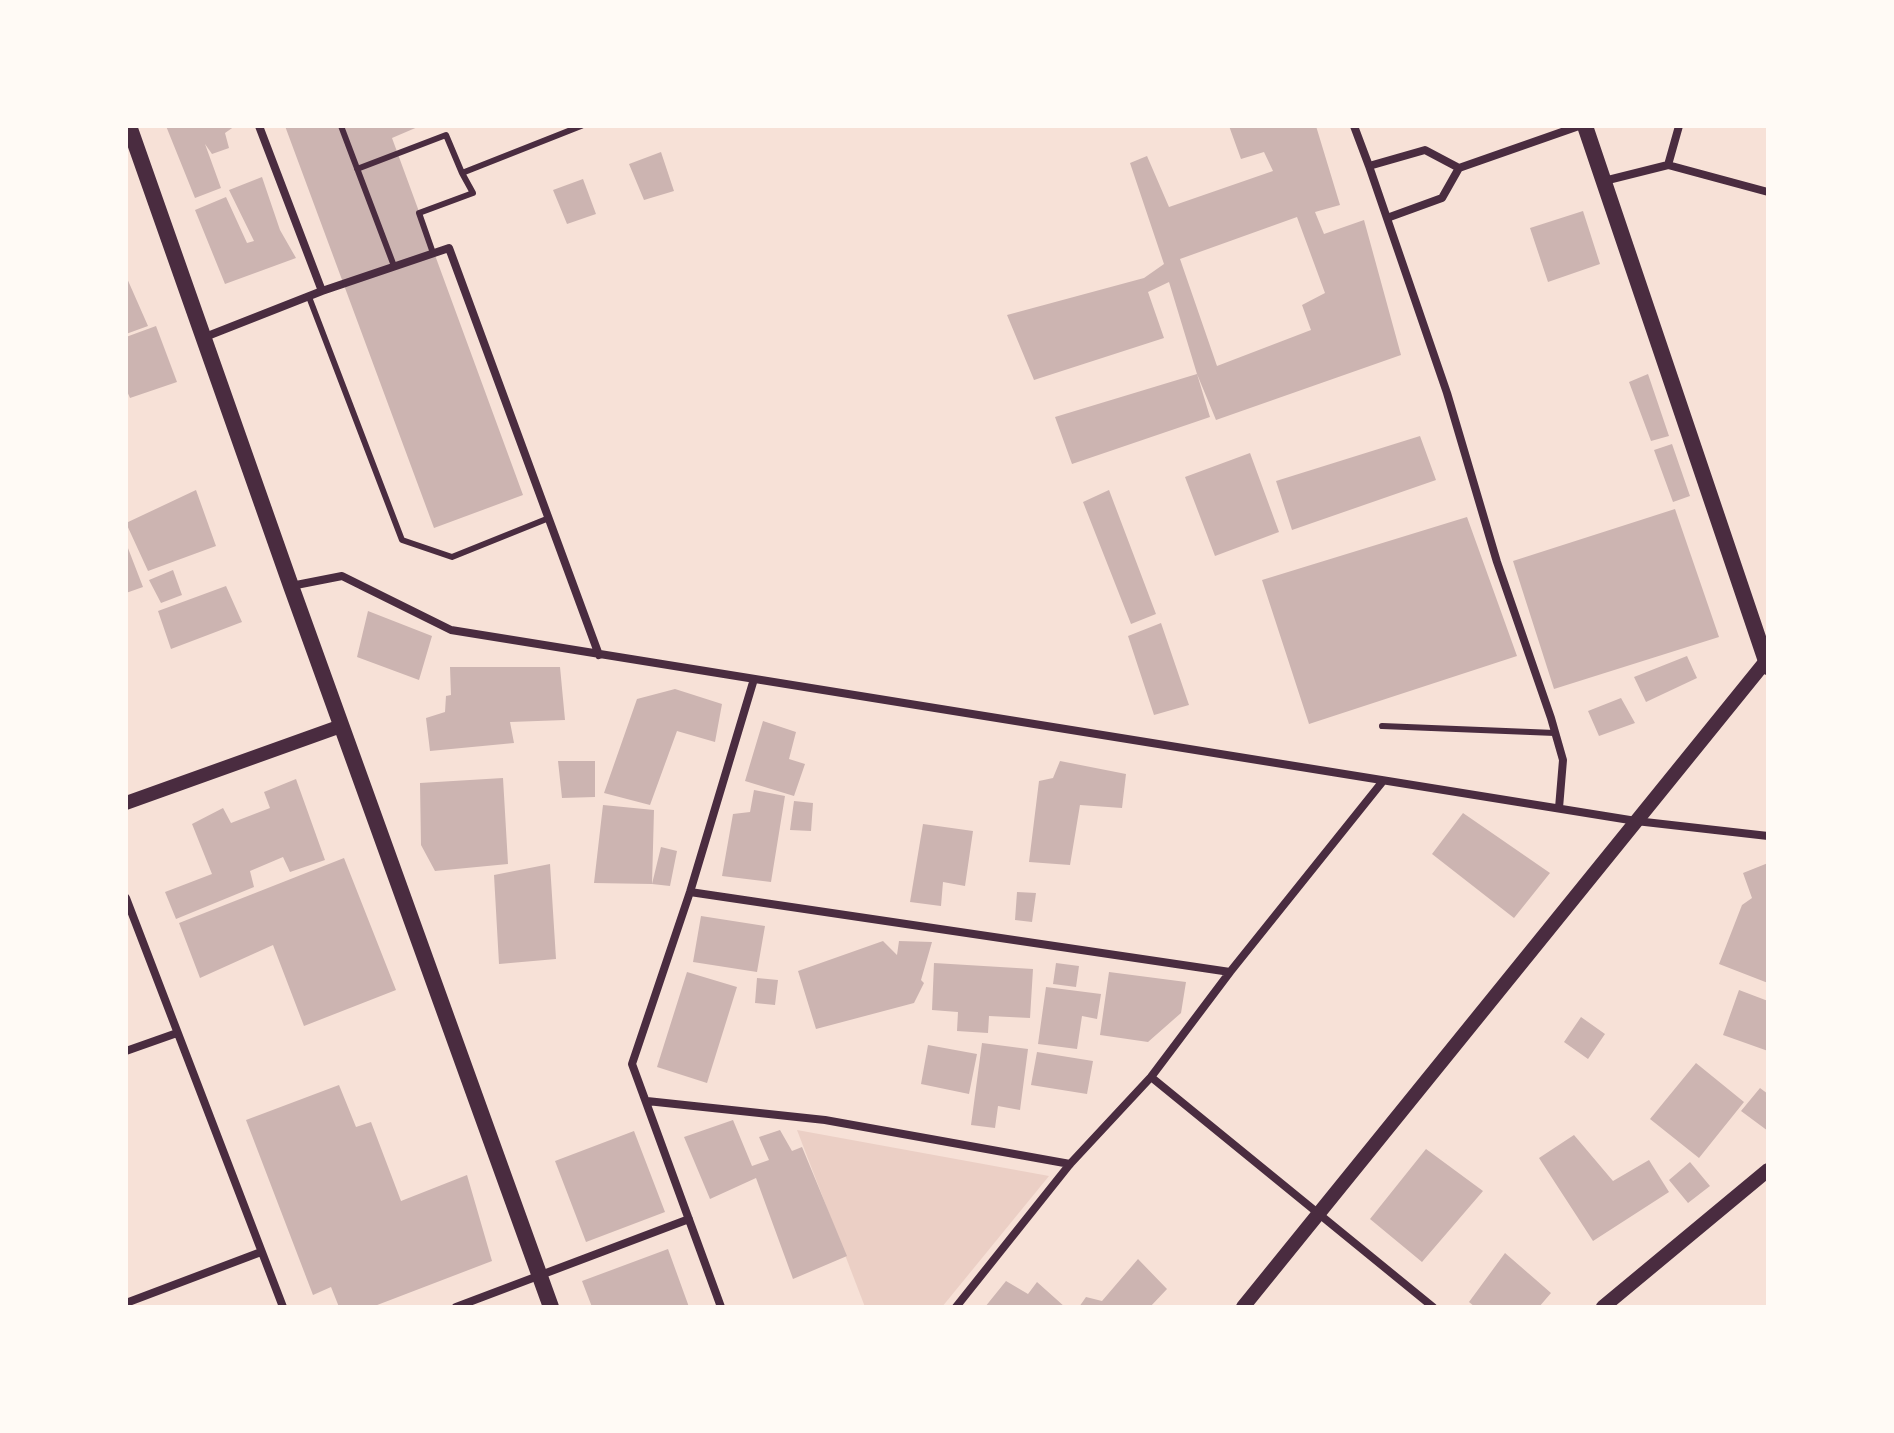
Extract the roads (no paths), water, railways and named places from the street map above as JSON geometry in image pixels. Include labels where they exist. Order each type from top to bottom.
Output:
[{"type":"main road","points":[[129,126],[551,1307]]},
{"type":"main road","points":[[1585,126],[1767,661]]},
{"type":"street","points":[[259,126],[322,291]]},
{"type":"street","points":[[1354,126],[1447,393],[1497,562],[1555,733],[1563,760],[1559,808]]},
{"type":"street","points":[[1387,218],[1442,198],[1459,168],[1579,126]]},
{"type":"street","points":[[1668,165],[1679,126]]},
{"type":"street","points":[[1369,166],[1425,150],[1459,168]]},
{"type":"street","points":[[1603,181],[1668,165],[1768,192]]},
{"type":"street","points":[[205,337],[322,291],[449,248],[599,655]]},
{"type":"street","points":[[291,586],[342,576],[451,630],[1636,821],[1768,836]]},
{"type":"street","points":[[1243,1307],[1767,661]]},
{"type":"street","points":[[721,1307],[632,1064],[690,892],[754,679]]},
{"type":"street","points":[[126,803],[341,726]]},
{"type":"street","points":[[956,1307],[1070,1164],[1151,1077],[1230,972],[1383,781]]},
{"type":"street","points":[[690,892],[1230,972]]},
{"type":"street","points":[[126,898],[283,1307]]},
{"type":"street","points":[[126,1051],[177,1033]]},
{"type":"street","points":[[1151,1077],[1433,1307]]},
{"type":"street","points":[[647,1101],[825,1120],[1070,1164]]},
{"type":"street","points":[[1603,1307],[1768,1170]]},
{"type":"street","points":[[456,1307],[689,1219]]},
{"type":"street","points":[[126,1303],[261,1252]]},
{"type":"street","points":[[1417,1307],[1423,1299]]},
{"type":"lane","points":[[341,126],[394,266]]},
{"type":"lane","points":[[462,173],[581,126]]},
{"type":"lane","points":[[357,169],[446,135],[473,193],[419,213],[433,253]]},
{"type":"lane","points":[[309,297],[402,540],[452,557],[549,518]]},
{"type":"lane","points":[[1382,726],[1555,733]]}]
